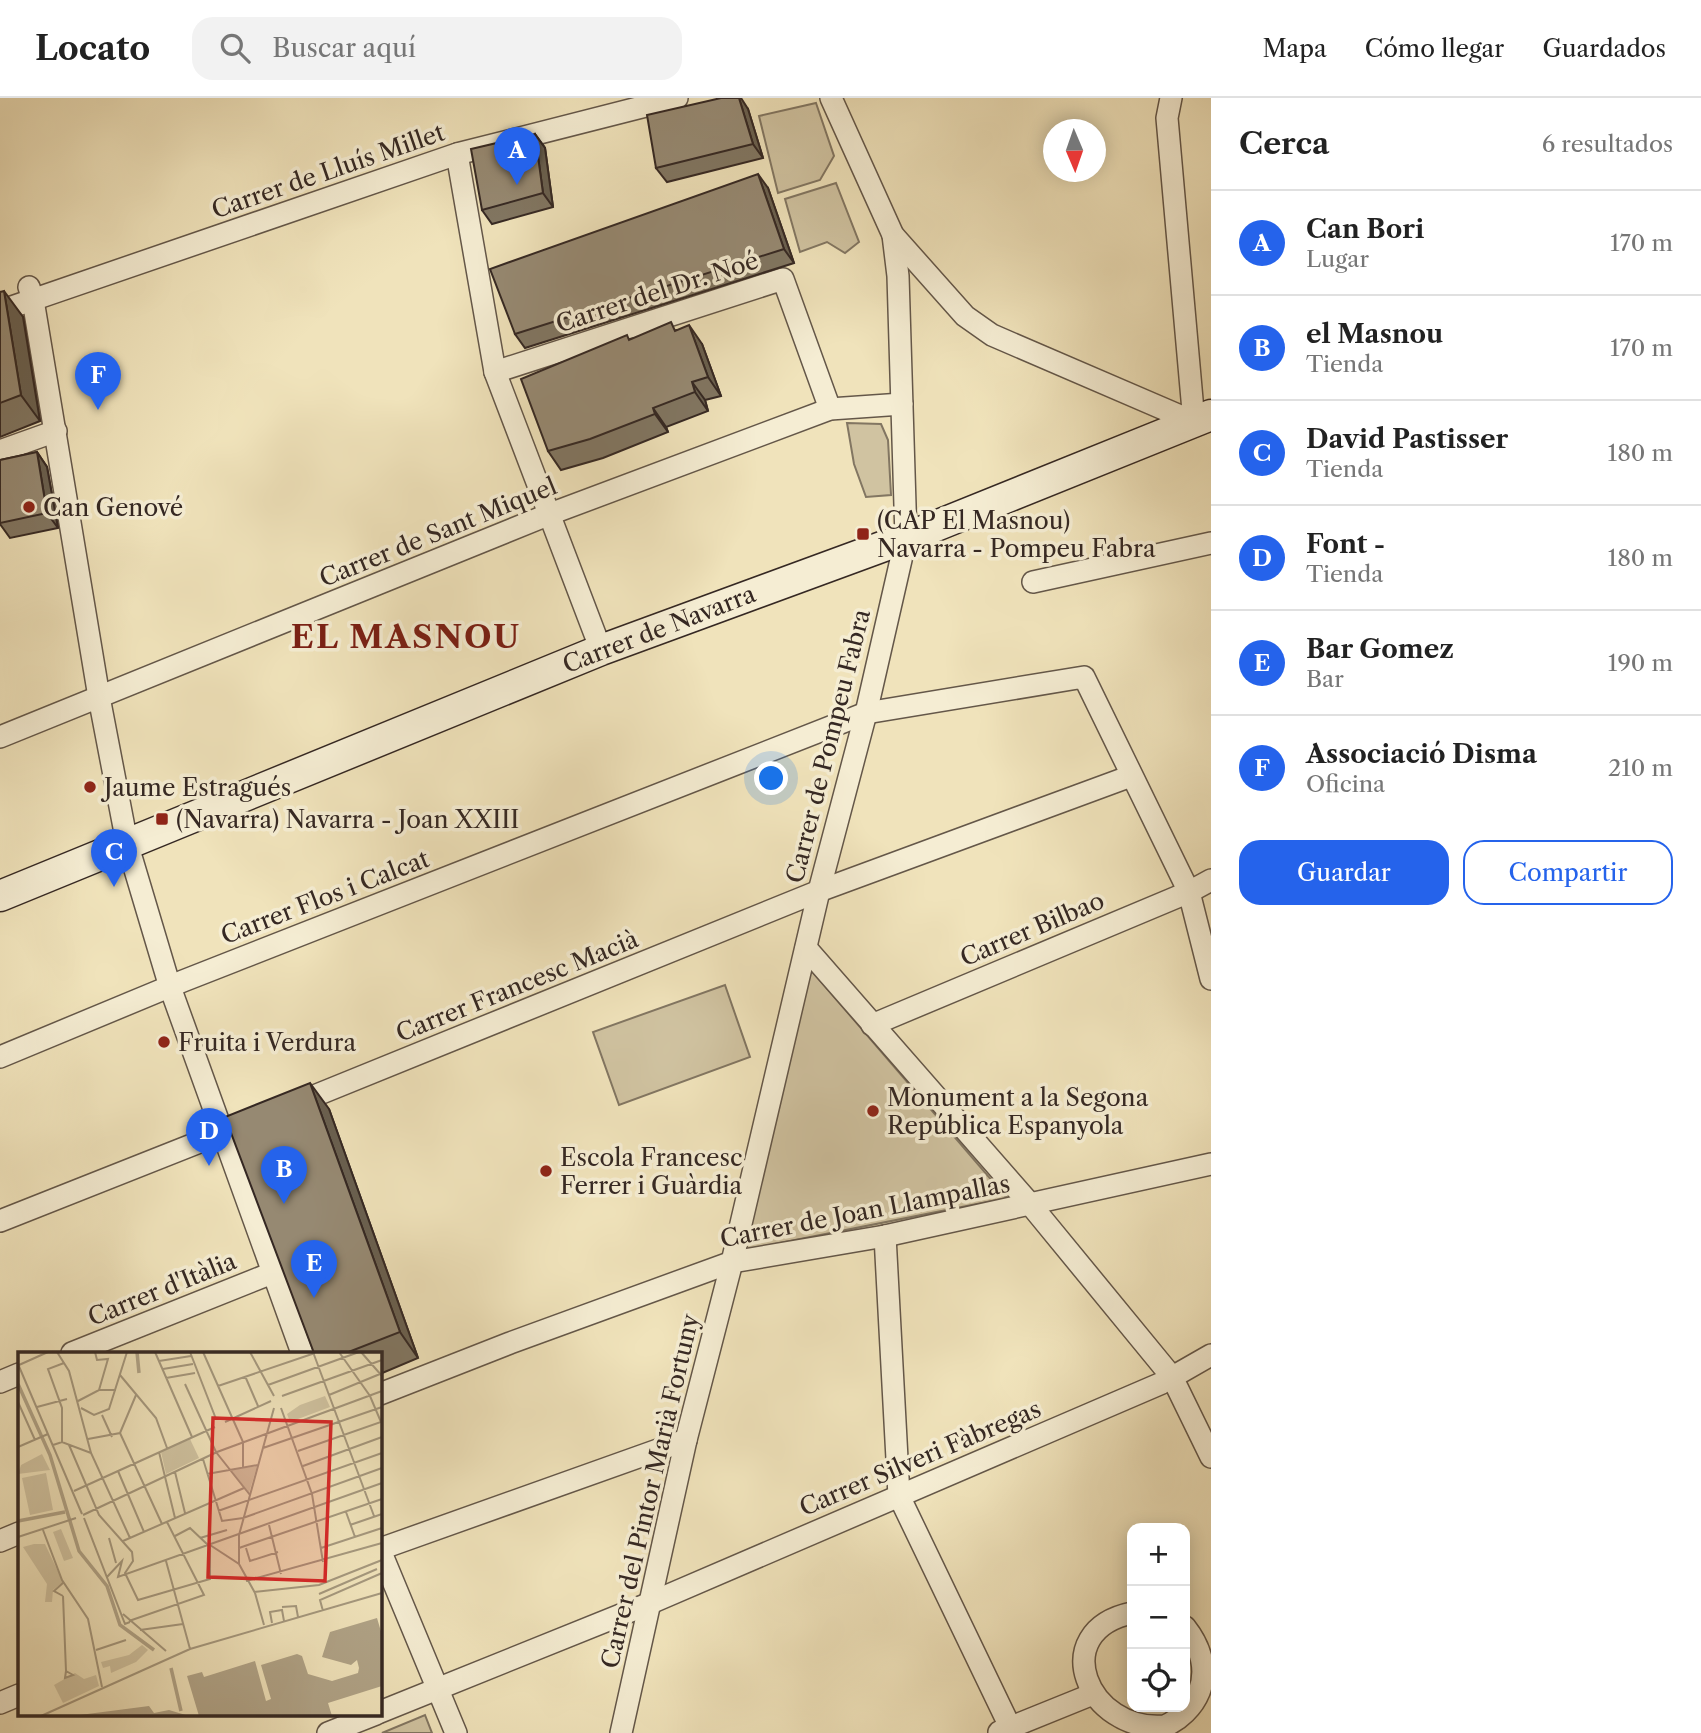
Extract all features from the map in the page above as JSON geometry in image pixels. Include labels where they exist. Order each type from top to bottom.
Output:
[{"type":"street","name":"Carrer de Lluís Millet","points":[[0,311],[31,293],[457,154],[677,98]]},
{"type":"street","points":[[831,98],[893,235],[965,316],[992,335],[1206,418],[1167,118],[1171,98]]},
{"type":"street","points":[[457,154],[495,372],[601,650]]},
{"type":"street","name":"Carrer de Pompeu Fabra","points":[[732,1262],[819,891],[866,713],[906,538],[898,276],[893,235]]},
{"type":"street","name":"Carrer del Dr. Noé","points":[[495,372],[783,279],[830,409]]},
{"type":"street","points":[[31,293],[99,697],[127,843],[170,987],[302,1352]]},
{"type":"street","name":"Carrer de Sant Miquel","points":[[0,737],[550,514],[830,409],[902,404]]},
{"type":"street","name":"Carrer de Navarra","points":[[0,896],[601,650],[906,538],[1206,418]]},
{"type":"street","points":[[0,451],[56,430]]},
{"type":"street","points":[[1033,582],[1211,543]]},
{"type":"street","name":"Carrer Flos i Calcat","points":[[0,1057],[170,987],[866,713],[1084,677],[1131,776]]},
{"type":"street","points":[[1131,776],[1189,891],[1211,979]]},
{"type":"street","name":"Carrer Francesc Macià","points":[[0,1221],[819,891],[1131,776]]},
{"type":"street","name":"Carrer Bilbao","points":[[872,1025],[1211,880]]},
{"type":"street","points":[[806,948],[1030,1204],[1172,1377],[1211,1457]]},
{"type":"street","name":"Carrer de Joan Llampallas","points":[[382,1393],[732,1262],[885,1237],[1211,1164]]},
{"type":"street","points":[[885,1237],[900,1496],[1007,1731],[1088,1696]]},
{"type":"street","name":"Carrer del Pintor Marià Fortuny","points":[[621,1733],[686,1440],[732,1262]]},
{"type":"street","name":"Carrer d'Itàlia","points":[[74,1352],[272,1273]]},
{"type":"street","name":"Carrer Silveri Fàbregas","points":[[382,1711],[648,1604],[900,1496],[1172,1377],[1211,1355]]},
{"type":"street","points":[[0,1382],[18,1374]]},
{"type":"street","points":[[382,1549],[686,1440]]},
{"type":"street","points":[[0,1541],[18,1533]]},
{"type":"street","points":[[382,1555],[456,1733]]},
{"type":"street","points":[[1127,1614],[1116,1616],[1100,1629],[1088,1646],[1083,1666],[1088,1696],[1100,1713],[1117,1725],[1138,1730],[1181,1726],[1199,1693],[1203,1672],[1196,1631]]},
{"type":"street","points":[[0,1703],[18,1696]]},
{"type":"street","name":"Carrer Silveri Fàbregas","points":[[328,1733],[370,1716]]},
{"type":"shaded area","points":[[816,103],[834,156],[820,180],[778,193],[759,116]]},
{"type":"shaded area","points":[[836,183],[859,242],[845,253],[827,242],[800,252],[785,199]]},
{"type":"shaded area","points":[[847,423],[881,424],[888,440],[891,495],[866,497],[854,464]]},
{"type":"shaded area","points":[[811,970],[1007,1198],[745,1250]]},
{"type":"shaded area","points":[[725,985],[750,1057],[619,1105],[593,1032]]},
{"type":"shaded area","points":[[425,1715],[432,1733],[382,1733]]},
{"type":"building","points":[[721,98],[739,98],[753,144],[656,168],[647,115]]},
{"type":"building","points":[[535,134],[543,193],[482,210],[471,149]]},
{"type":"building","points":[[758,174],[784,249],[515,334],[490,269]]},
{"type":"building","points":[[4,291],[21,395],[0,403],[0,292]]},
{"type":"building","points":[[671,322],[675,331],[689,325],[708,377],[692,382],[695,392],[653,408],[655,414],[590,439],[548,451],[521,379],[627,335],[629,340]]},
{"type":"building","name":"Can Genové","points":[[37,452],[47,513],[0,523],[0,460]]},
{"type":"building","points":[[310,1083],[400,1332],[349,1352],[314,1352],[225,1117]]},
{"type":"place","name":"Can Bori","points":[[517,185]]},
{"type":"place","name":"Associació Disma","points":[[98,410]]},
{"type":"place","name":"Can Genové","points":[[29,507]]},
{"type":"place","name":"(CAP El Masnou) Navarra - Pompeu Fabra","points":[[863,534]]},
{"type":"place","name":"Jaume Estragués","points":[[90,787]]},
{"type":"place","name":"(Navarra) Navarra - Joan XXIII","points":[[162,819]]},
{"type":"place","name":"David Pastisser","points":[[114,887]]},
{"type":"place","name":"Fruita i Verdura","points":[[164,1042]]},
{"type":"place","name":"Monument a la Segona República Espanyola","points":[[873,1111]]},
{"type":"place","name":"Font -","points":[[209,1166]]},
{"type":"place","name":"Escola Francesc Ferrer i Guàrdia","points":[[546,1171]]},
{"type":"place","name":"el Masnou","points":[[284,1204]]},
{"type":"place","name":"Bar Gomez","points":[[314,1298]]},
{"type":"district","name":"EL MASNOU","points":[[406,636]]}]
